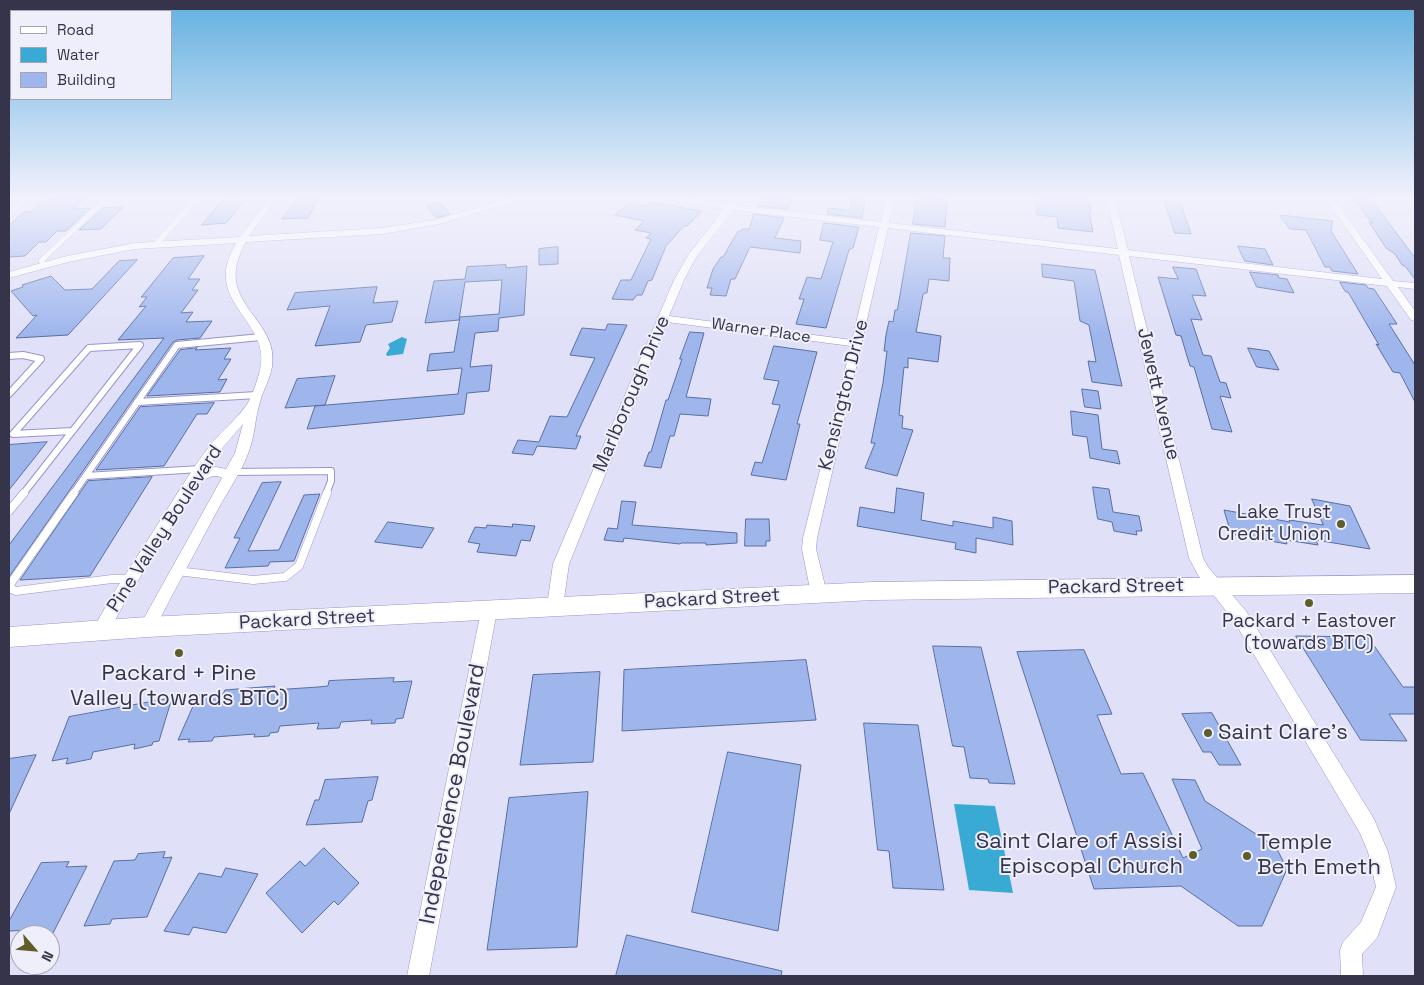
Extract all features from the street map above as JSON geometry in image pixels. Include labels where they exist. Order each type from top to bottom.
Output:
[{"type":"main road","name":"Packard Street","points":[[9,637],[147,627],[489,611],[555,606],[948,589],[1415,584]]},
{"type":"street","points":[[9,275],[107,250],[191,242]]},
{"type":"street","name":"Pine Valley Boulevard","points":[[147,627],[242,453],[255,401],[263,383],[267,354],[258,327],[238,302],[229,280],[233,257],[241,242]]},
{"type":"street","name":"Marlborough Drive","points":[[555,606],[561,564],[679,280],[692,256],[703,242]]},
{"type":"street","name":"Kensington Drive","points":[[819,594],[809,549],[810,538],[834,429],[858,344],[880,242]]},
{"type":"street","points":[[1035,242],[1415,286]]},
{"type":"street","name":"Jewett Avenue","points":[[1121,242],[1196,558],[1203,572],[1216,586],[1249,631],[1367,826],[1378,852],[1386,887],[1368,930],[1351,950],[1352,976]]},
{"type":"street","points":[[1361,242],[1415,318]]},
{"type":"street","name":"Warner Place","points":[[664,318],[858,344]]},
{"type":"street","name":"Pine Valley Boulevard","points":[[101,630],[130,579],[213,450],[255,401]]},
{"type":"street","points":[[197,474],[214,471],[229,474]]},
{"type":"street","name":"Independence Boulevard","points":[[418,976],[489,611]]},
{"type":"lane","points":[[45,265],[41,261],[61,242]]},
{"type":"lane","points":[[130,579],[112,579],[16,590],[9,587],[177,345],[261,337]]},
{"type":"lane","points":[[9,511],[140,345],[89,348],[12,434],[72,431]]},
{"type":"lane","points":[[9,356],[23,355],[41,359],[9,394]]},
{"type":"lane","points":[[137,402],[255,401]]},
{"type":"lane","points":[[176,571],[253,580],[285,576],[299,566],[331,481],[331,471],[229,474]]},
{"type":"lane","points":[[86,476],[197,474]]},
{"type":"water","points":[[402,337],[407,339],[403,354],[387,356],[386,354],[390,348],[388,344]]},
{"type":"water","points":[[954,804],[995,806],[1013,893],[969,890]]},
{"type":"building","points":[[9,242],[46,242],[39,242],[25,256],[9,257]]},
{"type":"building","points":[[650,242],[670,242],[666,246],[652,280],[648,281],[642,295],[637,295],[633,300],[612,299],[621,280],[631,280]]},
{"type":"building","points":[[732,242],[801,242],[800,253],[750,247],[735,279],[731,279],[726,296],[710,295],[712,288],[707,288],[713,269],[721,257],[723,257]]},
{"type":"building","points":[[833,242],[855,242],[853,248],[849,250],[826,328],[796,324],[804,299],[799,299],[807,277],[821,279]]},
{"type":"building","points":[[909,242],[944,242],[943,258],[950,258],[949,281],[929,279],[927,293],[923,295],[916,332],[941,336],[938,362],[908,358],[908,368],[904,367],[899,415],[903,416],[902,428],[913,430],[897,476],[865,468],[875,443],[871,443],[883,383],[887,351],[884,351],[886,335],[889,321],[893,322],[895,310],[897,310]]},
{"type":"building","points":[[1312,242],[1338,242],[1358,274],[1332,271],[1330,267],[1325,267]]},
{"type":"building","points":[[1382,242],[1403,242],[1415,258],[1415,279],[1395,254],[1386,248]]},
{"type":"building","points":[[1238,246],[1265,249],[1273,265],[1245,261]]},
{"type":"building","points":[[558,247],[558,264],[539,265],[539,249]]},
{"type":"building","points":[[204,256],[188,279],[200,279],[192,290],[198,290],[181,313],[193,312],[186,322],[212,321],[200,338],[173,342],[9,577],[9,545],[164,338],[118,340],[146,306],[139,307],[147,297],[141,297],[173,258]]},
{"type":"building","points":[[137,260],[68,335],[16,338],[37,315],[33,316],[11,291],[23,287],[22,285],[51,276],[65,290],[92,289],[119,261]]},
{"type":"building","points":[[1042,264],[1095,270],[1122,386],[1092,382],[1088,361],[1096,362],[1089,325],[1080,321],[1074,281],[1043,277]]},
{"type":"building","points":[[506,265],[506,268],[527,266],[524,315],[499,318],[498,331],[475,333],[470,367],[492,365],[489,391],[467,393],[464,414],[307,429],[315,406],[458,394],[462,368],[427,371],[430,354],[454,352],[460,317],[499,314],[502,280],[465,282],[459,320],[425,323],[434,281],[465,279],[467,267]]},
{"type":"building","points":[[1173,267],[1196,269],[1206,296],[1192,295],[1202,320],[1191,319],[1203,355],[1211,356],[1220,382],[1226,383],[1231,398],[1220,396],[1232,432],[1212,429],[1194,367],[1190,366],[1181,336],[1176,335],[1158,277],[1178,279]]},
{"type":"building","points":[[1250,272],[1278,275],[1279,278],[1287,279],[1294,293],[1257,287]]},
{"type":"building","points":[[1340,282],[1366,285],[1368,288],[1374,289],[1397,324],[1389,324],[1415,365],[1415,402],[1400,373],[1393,372],[1348,292],[1346,292]]},
{"type":"building","points":[[377,287],[373,303],[398,301],[392,322],[366,325],[360,342],[315,346],[330,306],[287,310],[295,293]]},
{"type":"building","points":[[608,324],[627,325],[576,436],[581,436],[576,449],[537,446],[533,455],[512,453],[518,440],[539,442],[550,416],[567,417],[595,358],[570,355],[582,328],[605,330]]},
{"type":"building","points":[[690,332],[704,333],[686,397],[711,399],[708,416],[680,414],[674,436],[670,436],[661,468],[644,466],[649,452],[651,452],[666,400],[668,400]]},
{"type":"building","points":[[774,346],[817,352],[797,424],[800,424],[786,480],[751,475],[755,462],[762,463],[780,405],[772,404],[779,381],[764,379]]},
{"type":"building","points":[[197,348],[195,350],[231,348],[224,359],[231,359],[218,380],[227,379],[220,392],[147,396],[180,350]]},
{"type":"building","points":[[1248,348],[1269,351],[1279,370],[1257,367]]},
{"type":"building","points":[[335,376],[325,405],[285,408],[297,379]]},
{"type":"building","points":[[1082,389],[1098,391],[1101,409],[1085,407]]},
{"type":"building","points":[[214,403],[207,414],[197,414],[164,466],[96,470],[140,407]]},
{"type":"building","points":[[1071,411],[1098,415],[1102,449],[1117,451],[1120,464],[1090,458],[1087,437],[1073,435]]},
{"type":"building","points":[[47,442],[9,490],[9,445]]},
{"type":"building","points":[[152,477],[90,576],[20,580],[88,481]]},
{"type":"building","points":[[281,482],[248,551],[279,550],[304,495],[320,494],[294,561],[270,562],[268,566],[225,568],[240,538],[234,538],[262,483]]},
{"type":"building","points":[[1093,487],[1109,489],[1113,512],[1139,516],[1142,531],[1136,531],[1137,535],[1114,531],[1112,522],[1098,519]]},
{"type":"building","points":[[897,488],[924,493],[921,520],[953,526],[953,521],[993,528],[993,517],[1012,521],[1013,545],[976,538],[976,553],[955,549],[956,543],[857,526],[860,507],[894,513]]},
{"type":"building","points":[[1312,499],[1350,506],[1370,549],[1316,540],[1318,545],[1286,540],[1287,544],[1231,534],[1224,510],[1290,522],[1289,520],[1323,525]]},
{"type":"building","points":[[622,501],[636,502],[632,525],[737,533],[737,543],[706,545],[706,543],[680,544],[624,538],[623,542],[604,540],[608,528],[617,529]]},
{"type":"building","points":[[746,519],[769,519],[770,541],[766,541],[766,546],[745,546]]},
{"type":"building","points":[[388,522],[434,528],[422,548],[375,542]]},
{"type":"building","points":[[513,524],[535,526],[530,541],[521,540],[516,556],[477,552],[480,544],[468,542],[475,527],[486,528],[487,525],[512,527]]},
{"type":"building","points":[[1296,636],[1368,637],[1403,687],[1415,687],[1415,714],[1389,714],[1407,741],[1361,740]]},
{"type":"building","points":[[933,646],[981,647],[1015,784],[989,783],[988,779],[970,778],[964,747],[953,746]]},
{"type":"building","points":[[1084,650],[1112,714],[1097,715],[1121,774],[1143,773],[1183,858],[1202,849],[1172,779],[1195,780],[1205,801],[1276,847],[1287,869],[1262,926],[1238,926],[1181,886],[1094,889],[1017,652]]},
{"type":"building","points":[[806,660],[816,720],[622,731],[624,670]]},
{"type":"building","points":[[600,672],[593,762],[520,765],[533,675]]},
{"type":"building","points":[[394,678],[393,682],[412,681],[403,718],[396,719],[395,723],[371,724],[372,720],[341,722],[339,728],[317,729],[319,723],[280,726],[278,732],[270,733],[269,736],[254,737],[255,734],[214,737],[212,741],[188,742],[190,739],[178,740],[198,695],[223,694],[225,690],[275,686],[273,690],[318,687],[328,686],[329,681]]},
{"type":"building","points":[[172,698],[159,741],[153,742],[152,745],[134,749],[135,744],[93,752],[91,759],[66,764],[68,758],[52,761],[69,717]]},
{"type":"building","name":"Saint Clare's","points":[[1212,713],[1241,765],[1219,765],[1211,752],[1203,752],[1182,714]]},
{"type":"building","points":[[864,723],[918,725],[944,890],[893,888],[889,851],[878,850]]},
{"type":"building","points":[[728,752],[801,765],[778,931],[692,912]]},
{"type":"building","points":[[36,755],[9,814],[9,759]]},
{"type":"building","points":[[378,777],[372,800],[368,801],[362,822],[306,825],[315,800],[319,800],[325,780]]},
{"type":"building","points":[[588,792],[577,947],[487,950],[509,798]]},
{"type":"building","points":[[324,848],[359,883],[338,905],[334,901],[302,933],[266,893],[300,861],[305,866]]},
{"type":"building","points":[[165,852],[163,858],[172,857],[147,917],[112,919],[110,924],[84,926],[114,861],[135,860],[138,854]]},
{"type":"building","points":[[69,862],[66,867],[87,866],[57,925],[10,925],[9,931],[9,921],[41,863]]},
{"type":"building","points":[[226,868],[258,874],[226,933],[193,927],[189,935],[164,931],[199,873],[221,877]]},
{"type":"building","points":[[627,935],[782,971],[781,976],[616,976]]},
{"type":"place","name":"Lake Trust Credit Union","points":[[1341,524]]},
{"type":"place","name":"Packard + Eastover (towards BTC)","points":[[1309,603]]},
{"type":"place","name":"Packard + Pine Valley (towards BTC)","points":[[179,653]]},
{"type":"place","name":"Saint Clare's","points":[[1208,733]]},
{"type":"place","name":"Saint Clare of Assisi Episcopal Church","points":[[1193,855]]},
{"type":"place","name":"Temple Beth Emeth","points":[[1247,856]]}]
